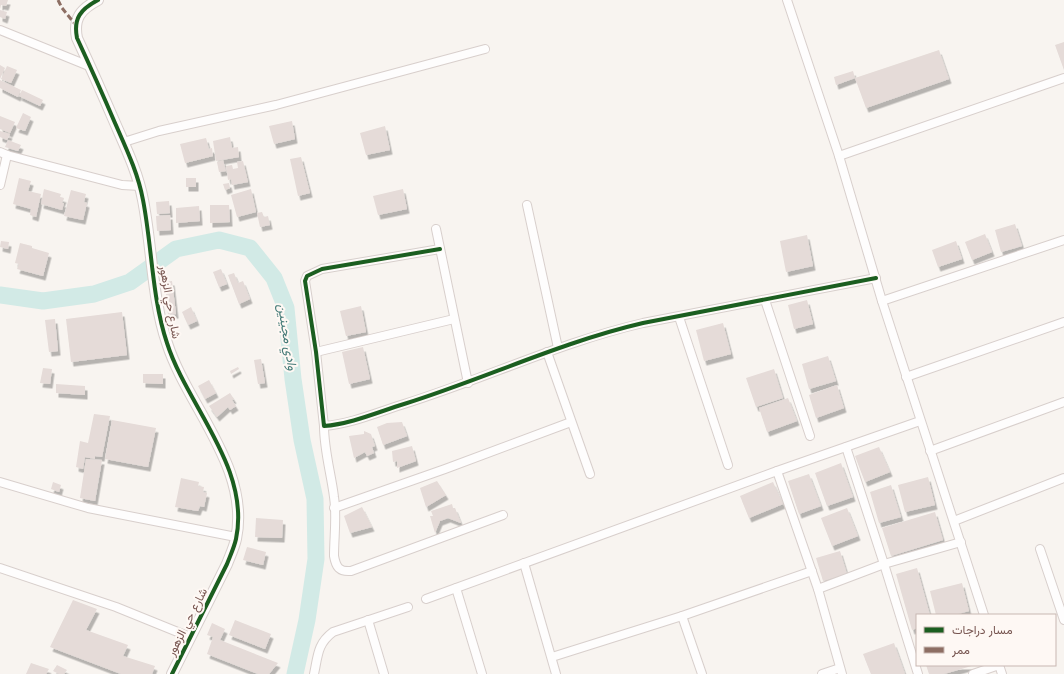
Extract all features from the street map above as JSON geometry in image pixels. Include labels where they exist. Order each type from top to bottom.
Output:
[{"type":"street","name":"شارع حي الزهور","points":[[98,0],[86,6],[80,13],[75,24],[77,38],[124,142],[140,186],[146,215],[160,319],[166,342],[181,379],[225,458],[236,497],[238,516],[236,537],[227,564],[172,674]]},
{"type":"street","points":[[787,0],[839,156],[906,377],[984,614]]},
{"type":"street","points":[[0,30],[89,66]]},
{"type":"street","points":[[124,142],[159,131],[276,105],[485,49]]},
{"type":"street","points":[[839,156],[1064,78]]},
{"type":"street","points":[[0,185],[4,154],[122,185],[140,186]]},
{"type":"street","points":[[527,205],[558,348]]},
{"type":"street","points":[[436,229],[468,382]]},
{"type":"street","points":[[882,301],[1064,240]]},
{"type":"street","points":[[440,249],[322,269],[307,276],[305,281],[316,352],[324,439],[334,498],[335,563],[340,570],[345,572],[351,571],[503,515]]},
{"type":"street","points":[[324,426],[335,425],[357,419],[428,397],[558,348],[612,331],[876,278]]},
{"type":"street","points":[[765,300],[810,436]]},
{"type":"street","points":[[679,317],[728,465]]},
{"type":"street","points":[[316,352],[454,319]]},
{"type":"street","points":[[906,377],[1064,322]]},
{"type":"street","points":[[547,352],[590,474]]},
{"type":"street","points":[[930,451],[1064,402]]},
{"type":"street","points":[[426,599],[777,471],[920,421]]},
{"type":"street","points":[[334,508],[445,469],[571,422]]},
{"type":"street","points":[[846,447],[918,674]]},
{"type":"street","points":[[777,471],[818,589],[841,671],[822,674]]},
{"type":"street","points":[[954,521],[1064,478]]},
{"type":"street","points":[[0,482],[88,508],[236,537]]},
{"type":"street","points":[[818,589],[884,564],[961,542]]},
{"type":"street","points":[[1040,549],[1064,620]]},
{"type":"street","points":[[524,564],[556,674]]},
{"type":"street","points":[[0,568],[116,607],[190,637]]},
{"type":"street","points":[[552,657],[682,616],[812,571]]},
{"type":"street","points":[[456,588],[482,674]]},
{"type":"street","points":[[314,674],[320,646],[325,638],[333,632],[408,607]]},
{"type":"street","points":[[682,616],[702,674]]},
{"type":"street","points":[[368,620],[384,674]]},
{"type":"street","points":[[973,674],[996,666]]},
{"type":"building","points":[[0,0],[8,0],[6,6],[1,5],[0,9]]},
{"type":"building","points":[[0,10],[7,12],[5,19],[0,17]]},
{"type":"building","points":[[1064,42],[1064,70],[1055,45]]},
{"type":"building","points":[[939,50],[949,79],[866,108],[855,78]]},
{"type":"building","points":[[0,65],[5,68],[0,79]]},
{"type":"building","points":[[7,66],[17,70],[11,83],[1,79]]},
{"type":"building","points":[[853,71],[855,78],[836,85],[834,77]]},
{"type":"building","points":[[0,80],[21,90],[18,97],[0,88]]},
{"type":"building","points":[[22,90],[43,100],[40,106],[19,96]]},
{"type":"building","points":[[23,113],[31,117],[25,131],[16,128]]},
{"type":"building","points":[[0,116],[15,122],[10,133],[0,129]]},
{"type":"building","points":[[292,121],[295,139],[274,144],[269,126]]},
{"type":"building","points":[[385,126],[390,150],[366,155],[360,133]]},
{"type":"building","points":[[0,131],[10,134],[7,140],[0,137]]},
{"type":"building","points":[[230,137],[232,148],[238,147],[239,157],[216,161],[213,141]]},
{"type":"building","points":[[206,138],[209,149],[212,148],[213,156],[185,163],[180,144]]},
{"type":"building","points":[[8,140],[21,145],[18,151],[5,147]]},
{"type":"building","points":[[301,157],[310,193],[298,196],[290,159]]},
{"type":"building","points":[[223,160],[226,171],[219,172],[217,162]]},
{"type":"building","points":[[243,161],[248,182],[232,185],[231,179],[228,180],[226,166],[232,165],[233,169],[238,168],[237,162]]},
{"type":"building","points":[[19,178],[31,181],[28,191],[41,194],[36,217],[30,215],[31,209],[13,204]]},
{"type":"building","points":[[186,178],[196,178],[196,187],[186,187]]},
{"type":"building","points":[[229,183],[230,188],[225,190],[223,184]]},
{"type":"building","points":[[44,189],[61,194],[60,197],[64,198],[62,210],[41,204]]},
{"type":"building","points":[[251,189],[256,212],[237,217],[231,195]]},
{"type":"building","points":[[403,189],[407,209],[378,215],[373,196]]},
{"type":"building","points":[[71,190],[86,194],[84,202],[87,203],[83,220],[64,216]]},
{"type":"building","points":[[169,201],[170,213],[157,214],[156,202]]},
{"type":"building","points":[[210,205],[229,205],[230,222],[210,223]]},
{"type":"building","points":[[199,206],[200,221],[176,223],[176,208]]},
{"type":"building","points":[[262,212],[264,217],[268,216],[270,225],[260,227],[257,213]]},
{"type":"building","points":[[170,215],[171,230],[157,231],[156,216]]},
{"type":"building","points":[[1015,224],[1022,246],[1001,252],[995,230]]},
{"type":"building","points":[[985,234],[992,252],[972,260],[965,242]]},
{"type":"building","points":[[807,235],[813,266],[786,272],[780,241]]},
{"type":"building","points":[[1,241],[9,242],[8,249],[0,247]]},
{"type":"building","points":[[956,241],[962,259],[938,267],[932,250]]},
{"type":"building","points":[[20,243],[49,253],[43,276],[17,269],[19,264],[15,263]]},
{"type":"building","points":[[221,269],[227,284],[219,287],[213,272]]},
{"type":"building","points":[[234,273],[238,283],[243,281],[250,299],[239,304],[228,275]]},
{"type":"building","points":[[172,281],[176,314],[168,315],[165,282]]},
{"type":"building","points":[[807,300],[813,324],[794,329],[788,305]]},
{"type":"building","points":[[361,306],[366,332],[346,336],[340,311]]},
{"type":"building","points":[[191,307],[197,321],[188,325],[182,312]]},
{"type":"building","points":[[122,312],[127,355],[71,362],[66,319]]},
{"type":"building","points":[[55,319],[58,351],[49,352],[45,320]]},
{"type":"building","points":[[723,323],[731,354],[704,361],[696,330]]},
{"type":"building","points":[[363,347],[370,379],[349,384],[342,352]]},
{"type":"building","points":[[828,356],[836,381],[809,389],[802,364]]},
{"type":"building","points":[[261,359],[265,383],[258,384],[254,360]]},
{"type":"building","points":[[238,367],[239,369],[231,374],[230,371]]},
{"type":"building","points":[[43,368],[52,369],[50,384],[40,383]]},
{"type":"building","points":[[774,369],[783,398],[756,407],[746,378]]},
{"type":"building","points":[[143,374],[163,374],[163,384],[143,383]]},
{"type":"building","points":[[209,380],[216,393],[205,399],[198,386]]},
{"type":"building","points":[[56,384],[85,386],[85,395],[56,393]]},
{"type":"building","points":[[837,385],[844,408],[816,418],[809,395]]},
{"type":"building","points":[[230,393],[236,406],[230,410],[228,407],[217,417],[209,406]]},
{"type":"building","points":[[788,398],[797,421],[767,432],[759,408]]},
{"type":"building","points":[[94,414],[110,416],[102,457],[95,456],[95,459],[85,457],[83,469],[76,467],[80,441],[88,443]]},
{"type":"building","points":[[112,420],[156,428],[148,467],[105,459]]},
{"type":"building","points":[[402,422],[407,436],[383,445],[377,427],[387,423]]},
{"type":"building","points":[[364,431],[371,434],[375,446],[372,447],[374,453],[367,456],[365,452],[354,458],[349,436],[364,434]]},
{"type":"building","points":[[412,446],[416,461],[397,468],[397,461],[393,462],[392,451]]},
{"type":"building","points":[[879,447],[890,472],[865,482],[855,456]]},
{"type":"building","points":[[86,459],[102,460],[95,501],[80,498]]},
{"type":"building","points":[[841,463],[853,497],[827,506],[815,473]]},
{"type":"building","points":[[809,474],[821,506],[799,514],[788,481]]},
{"type":"building","points":[[928,477],[935,505],[905,512],[898,485]]},
{"type":"building","points":[[181,478],[199,482],[198,486],[204,487],[203,492],[207,493],[204,507],[200,506],[198,511],[175,507]]},
{"type":"building","points":[[437,481],[446,495],[426,507],[420,488]]},
{"type":"building","points":[[53,482],[61,485],[59,492],[51,489]]},
{"type":"building","points":[[773,482],[783,504],[749,518],[740,496]]},
{"type":"building","points":[[891,485],[901,517],[879,523],[870,492]]},
{"type":"building","points":[[452,504],[461,523],[448,518],[440,521],[435,533],[430,516],[433,516],[431,511]]},
{"type":"building","points":[[362,507],[372,527],[350,533],[344,516]]},
{"type":"building","points":[[847,508],[858,536],[832,546],[821,518]]},
{"type":"building","points":[[935,512],[943,540],[891,556],[882,528]]},
{"type":"building","points":[[256,518],[283,520],[282,538],[255,537]]},
{"type":"building","points":[[247,547],[266,552],[263,565],[243,560]]},
{"type":"building","points":[[840,551],[847,574],[823,581],[816,558]]},
{"type":"building","points":[[917,568],[930,614],[916,614],[916,628],[912,630],[896,574]]},
{"type":"building","points":[[962,583],[969,611],[958,614],[936,614],[930,591]]},
{"type":"building","points":[[73,600],[97,609],[86,630],[128,645],[123,656],[155,666],[152,674],[121,674],[50,647]]},
{"type":"building","points":[[235,620],[271,634],[265,649],[229,635]]},
{"type":"building","points":[[212,623],[225,629],[220,640],[278,663],[269,674],[258,674],[207,654],[213,637],[207,635]]},
{"type":"building","points":[[894,643],[905,674],[871,674],[863,654]]},
{"type":"building","points":[[31,663],[49,669],[46,674],[26,674]]},
{"type":"building","points":[[57,665],[67,670],[64,674],[59,674],[53,671]]},
{"type":"building","points":[[926,666],[972,666],[944,674],[929,674]]},
{"type":"waterway","name":"وادي مجينين","points":[[0,295],[43,301],[94,294],[130,282],[176,249],[219,240],[250,248],[274,278],[286,308],[293,379],[302,440],[315,499],[316,559],[307,620],[295,674]]},
{"type":"marked path","points":[[58,0],[62,8],[75,24]]},
{"type":"cycle path","points":[[98,0],[87,7],[77,20],[77,38],[127,151],[138,180],[146,218],[158,309],[167,343],[176,367],[215,438],[226,462],[234,487],[238,513],[236,539],[227,564],[172,674]]},
{"type":"cycle path","points":[[440,249],[322,269],[307,276],[305,281],[316,352],[324,426],[344,423],[434,394],[552,350],[612,331],[643,323],[876,278]]}]
